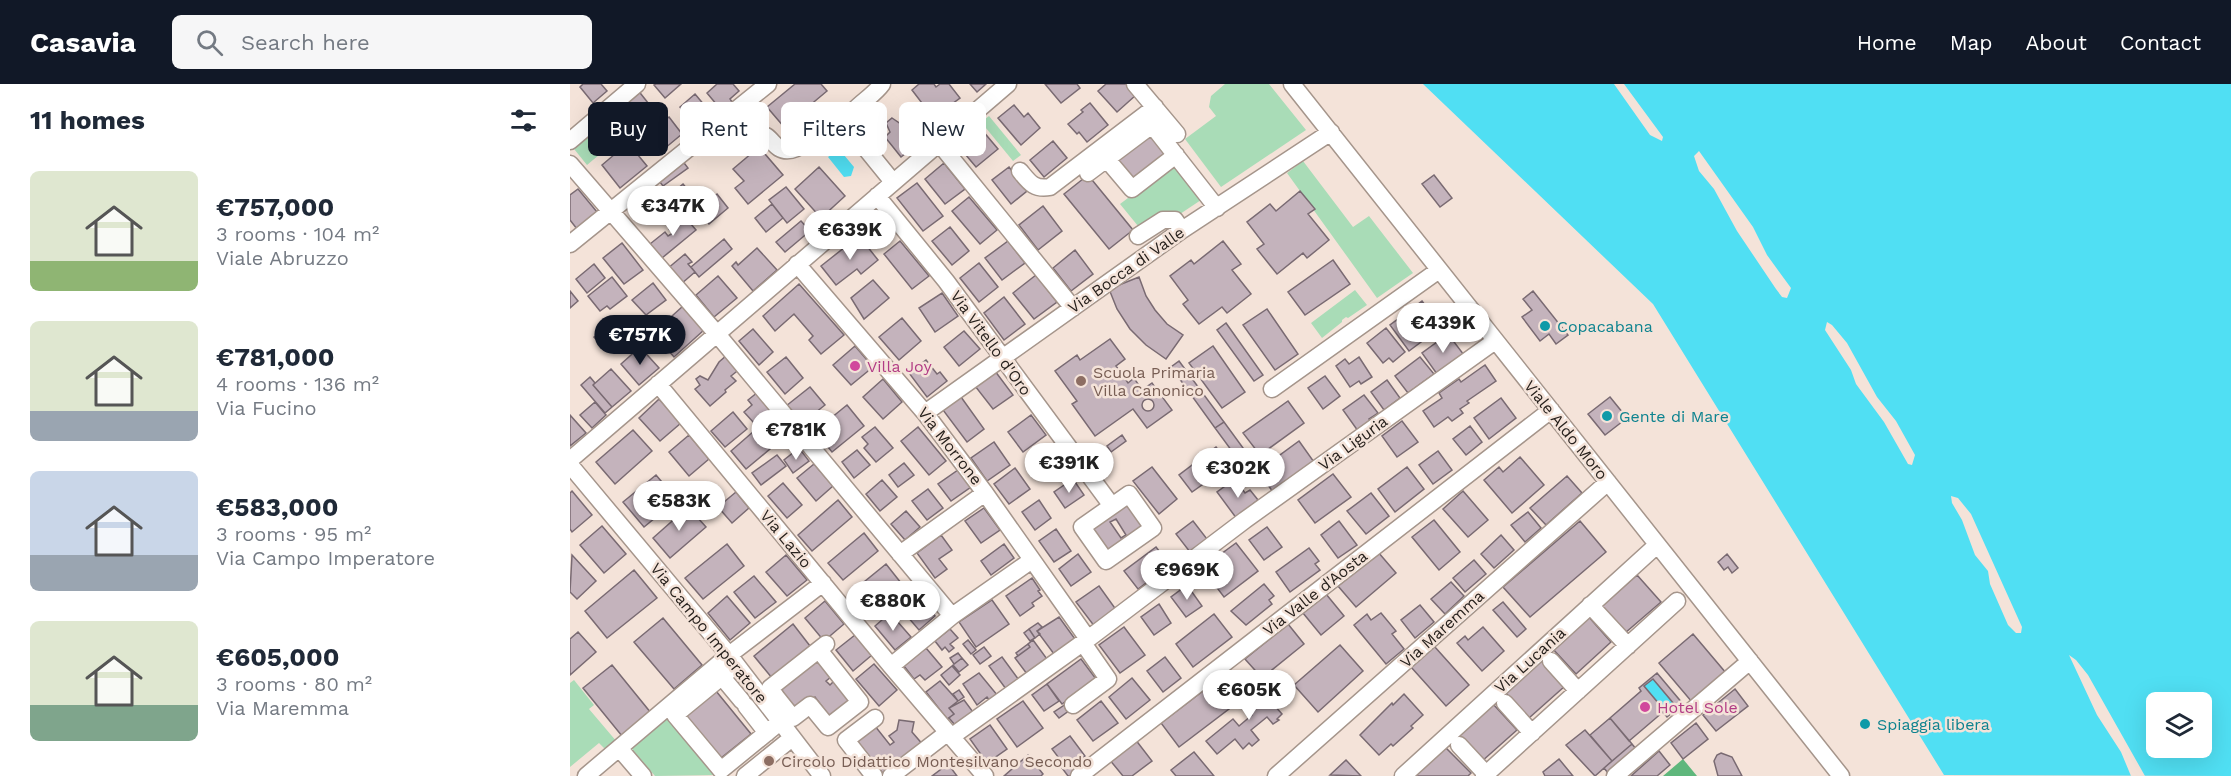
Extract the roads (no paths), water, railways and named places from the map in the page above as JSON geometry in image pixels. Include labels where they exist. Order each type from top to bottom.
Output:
[{"type":"street","points":[[570,141],[637,84]]},
{"type":"street","points":[[570,244],[768,84]]},
{"type":"street","points":[[986,102],[1008,84]]},
{"type":"street","points":[[1135,84],[1177,134]]},
{"type":"street","name":"Viale Aldo Moro","points":[[1292,84],[1841,776]]},
{"type":"street","points":[[863,102],[882,85]]},
{"type":"street","points":[[1020,171],[1033,186],[1050,187],[1155,107]]},
{"type":"street","points":[[1088,173],[1152,125],[1217,208]]},
{"type":"street","name":"Via Bocca di Valle","points":[[925,413],[1182,230],[1331,132]]},
{"type":"street","points":[[769,139],[781,148]]},
{"type":"street","points":[[1110,163],[1132,189],[1176,155]]},
{"type":"street","points":[[872,156],[893,182]]},
{"type":"street","points":[[570,460],[923,156]]},
{"type":"street","points":[[950,156],[1074,308]]},
{"type":"street","points":[[570,164],[717,333],[952,616]]},
{"type":"street","name":"Via Vitello d'Oro","points":[[876,196],[945,281],[1112,506]]},
{"type":"street","points":[[1138,236],[1163,220],[1174,220],[1182,230]]},
{"type":"street","name":"Via Morrone","points":[[797,264],[925,413],[986,493],[1085,641],[1108,679],[1073,705]]},
{"type":"street","points":[[1272,389],[1440,270]]},
{"type":"street","name":"Via Liguria","points":[[891,776],[1085,641],[1245,520],[1495,341]]},
{"type":"street","name":"Via Lazio","points":[[658,384],[984,776]]},
{"type":"street","name":"Via Valle d'Aosta","points":[[1079,776],[1551,410]]},
{"type":"street","name":"Via Campo Imperatore","points":[[570,465],[732,660],[772,702],[783,727],[822,776]]},
{"type":"street","name":"Via Maremma","points":[[1276,776],[1608,482]]},
{"type":"street","points":[[900,554],[986,493]]},
{"type":"street","name":"Via Lucania","points":[[1403,776],[1657,545]]},
{"type":"street","points":[[891,666],[952,616],[1032,560]]},
{"type":"street","points":[[586,776],[732,660],[823,583]]},
{"type":"street","points":[[1459,745],[1485,775],[1677,601]]},
{"type":"street","points":[[1590,605],[1628,646]]},
{"type":"street","points":[[732,660],[722,677],[675,715],[721,770],[783,727],[810,705],[828,727],[860,702],[822,647],[770,688],[772,702]]},
{"type":"street","points":[[1615,776],[1750,661]]},
{"type":"street","points":[[1551,662],[1578,691]]},
{"type":"street","points":[[722,677],[744,704],[783,727]]},
{"type":"street","points":[[1504,704],[1532,733]]},
{"type":"street","points":[[874,776],[846,740],[875,718]]},
{"type":"street","points":[[745,776],[783,727]]},
{"type":"street","points":[[619,748],[643,776]]},
{"type":"water","points":[[1423,84],[2231,84],[2231,776],[1944,775],[1653,304]]},
{"type":"water","points":[[845,156],[854,167],[851,176],[844,177],[828,157]]},
{"type":"water","points":[[1653,679],[1674,704],[1665,711],[1644,686]]},
{"type":"place","name":"Copacabana","points":[[1545,326]]},
{"type":"place","name":"Villa Joy","points":[[855,366]]},
{"type":"place","name":"Scuola Primaria Villa Canonico","points":[[1081,381]]},
{"type":"place","name":"Gente di Mare","points":[[1607,416]]},
{"type":"place","name":"Hotel Sole","points":[[1645,707]]},
{"type":"place","name":"Spiaggia libera","points":[[1865,724]]},
{"type":"place","name":"Circolo Didattico Montesilvano Secondo","points":[[769,761]]}]
